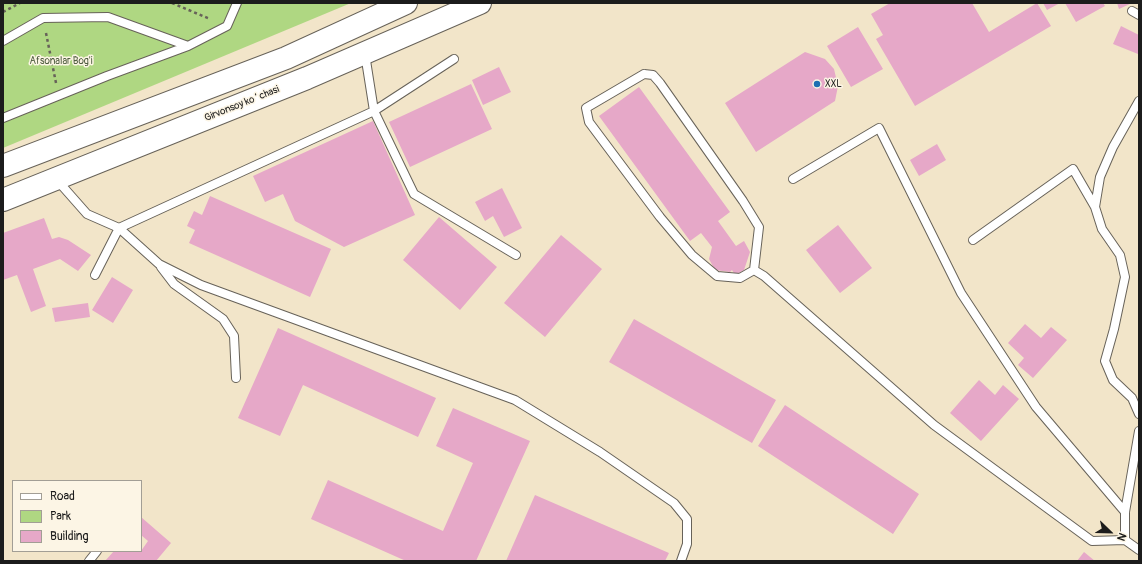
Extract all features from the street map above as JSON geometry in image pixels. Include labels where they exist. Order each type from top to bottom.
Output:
[{"type":"main road","points":[[3,166],[286,58],[406,3]]},
{"type":"main road","name":"Girvonsoy koʻchasi","points":[[3,200],[365,53],[480,3]]},
{"type":"main road","points":[[43,150],[56,179]]},
{"type":"lane","points":[[3,118],[188,46],[227,26],[237,3]]},
{"type":"lane","points":[[3,41],[43,18],[108,17],[188,46]]},
{"type":"lane","points":[[365,53],[374,112],[414,194],[516,255]]},
{"type":"lane","points":[[95,276],[119,228],[374,112],[454,59]]},
{"type":"lane","points":[[644,74],[653,75],[738,194],[759,227],[754,270],[740,278],[717,276],[692,255],[674,234],[589,122],[586,108],[644,74]]},
{"type":"lane","points":[[1095,208],[1100,177],[1112,146],[1139,101]]},
{"type":"lane","points":[[793,179],[879,128],[961,293],[1036,407],[1125,512]]},
{"type":"lane","points":[[973,240],[1073,169],[1095,208],[1102,229],[1120,255],[1125,277],[1114,329],[1105,361],[1113,380],[1132,398],[1139,414]]},
{"type":"lane","points":[[56,179],[87,214],[119,228],[159,264],[174,284],[222,319],[234,336],[236,378]]},
{"type":"lane","points":[[159,264],[201,285],[516,400],[600,452],[674,503],[687,519],[687,544],[681,561]]},
{"type":"lane","points":[[754,270],[764,276],[934,425],[1092,541],[1125,540],[1139,550]]},
{"type":"lane","points":[[1125,540],[1125,512],[1139,431]]},
{"type":"lane","points":[[89,561],[96,552]]},
{"type":"path","points":[[3,12],[20,3]]},
{"type":"path","points":[[172,3],[227,26]]},
{"type":"path","points":[[43,18],[58,96]]},
{"type":"green space","name":"Afsonalar Bog'i","points":[[3,3],[351,3],[3,148]]},
{"type":"building","points":[[890,3],[972,3],[989,32],[1037,3],[1051,26],[915,106],[876,39],[883,35],[871,14]]},
{"type":"building","points":[[1043,3],[1060,3],[1047,10]]},
{"type":"building","points":[[1065,3],[1103,3],[1105,6],[1076,22]]},
{"type":"building","points":[[1117,3],[1132,3],[1119,9]]},
{"type":"building","points":[[1121,26],[1139,35],[1138,54],[1113,44]]},
{"type":"building","points":[[858,27],[883,69],[851,87],[827,46]]},
{"type":"building","points":[[805,52],[825,59],[834,69],[838,86],[835,101],[756,152],[725,103]]},
{"type":"building","points":[[499,67],[511,92],[483,105],[472,80]]},
{"type":"building","points":[[471,84],[492,129],[410,167],[389,122]]},
{"type":"building","points":[[639,87],[730,212],[718,221],[736,246],[744,241],[750,252],[744,270],[735,275],[732,270],[730,272],[715,270],[709,259],[712,247],[701,233],[690,241],[599,116]]},
{"type":"building","points":[[373,121],[415,215],[344,247],[295,221],[283,194],[265,202],[253,176]]},
{"type":"building","points":[[937,144],[946,160],[919,176],[910,160]]},
{"type":"building","points":[[502,188],[522,228],[504,237],[493,216],[485,221],[475,202]]},
{"type":"building","points":[[210,196],[331,249],[310,297],[189,243],[195,230],[187,226],[194,211],[202,215]]},
{"type":"building","points":[[439,217],[497,267],[460,310],[403,260]]},
{"type":"building","points":[[44,218],[52,239],[59,237],[68,240],[91,255],[78,271],[60,259],[33,269],[46,306],[31,312],[17,275],[3,280],[3,233]]},
{"type":"building","points":[[838,225],[872,268],[840,293],[806,250]]},
{"type":"building","points":[[561,235],[602,269],[545,337],[504,303]]},
{"type":"building","points":[[112,277],[133,290],[113,323],[92,310]]},
{"type":"building","points":[[88,303],[90,317],[55,322],[52,308]]},
{"type":"building","points":[[634,319],[776,400],[752,443],[609,362]]},
{"type":"building","points":[[1025,324],[1041,338],[1051,327],[1067,340],[1033,378],[1018,365],[1024,358],[1008,343]]},
{"type":"building","points":[[278,328],[436,398],[418,437],[303,385],[280,436],[238,418]]},
{"type":"building","points":[[979,380],[995,395],[1003,385],[1019,399],[981,441],[950,413]]},
{"type":"building","points":[[785,405],[919,494],[893,534],[758,446]]},
{"type":"building","points":[[453,408],[530,441],[476,561],[406,561],[311,519],[328,480],[443,531],[473,463],[436,446]]},
{"type":"building","points":[[535,495],[669,553],[665,561],[506,561]]},
{"type":"building","points":[[142,518],[171,543],[156,561],[105,561],[113,552],[142,552],[148,541],[142,536]]},
{"type":"building","points":[[1084,552],[1095,561],[1077,561]]},
{"type":"place","name":"XXL","points":[[817,84]]}]
